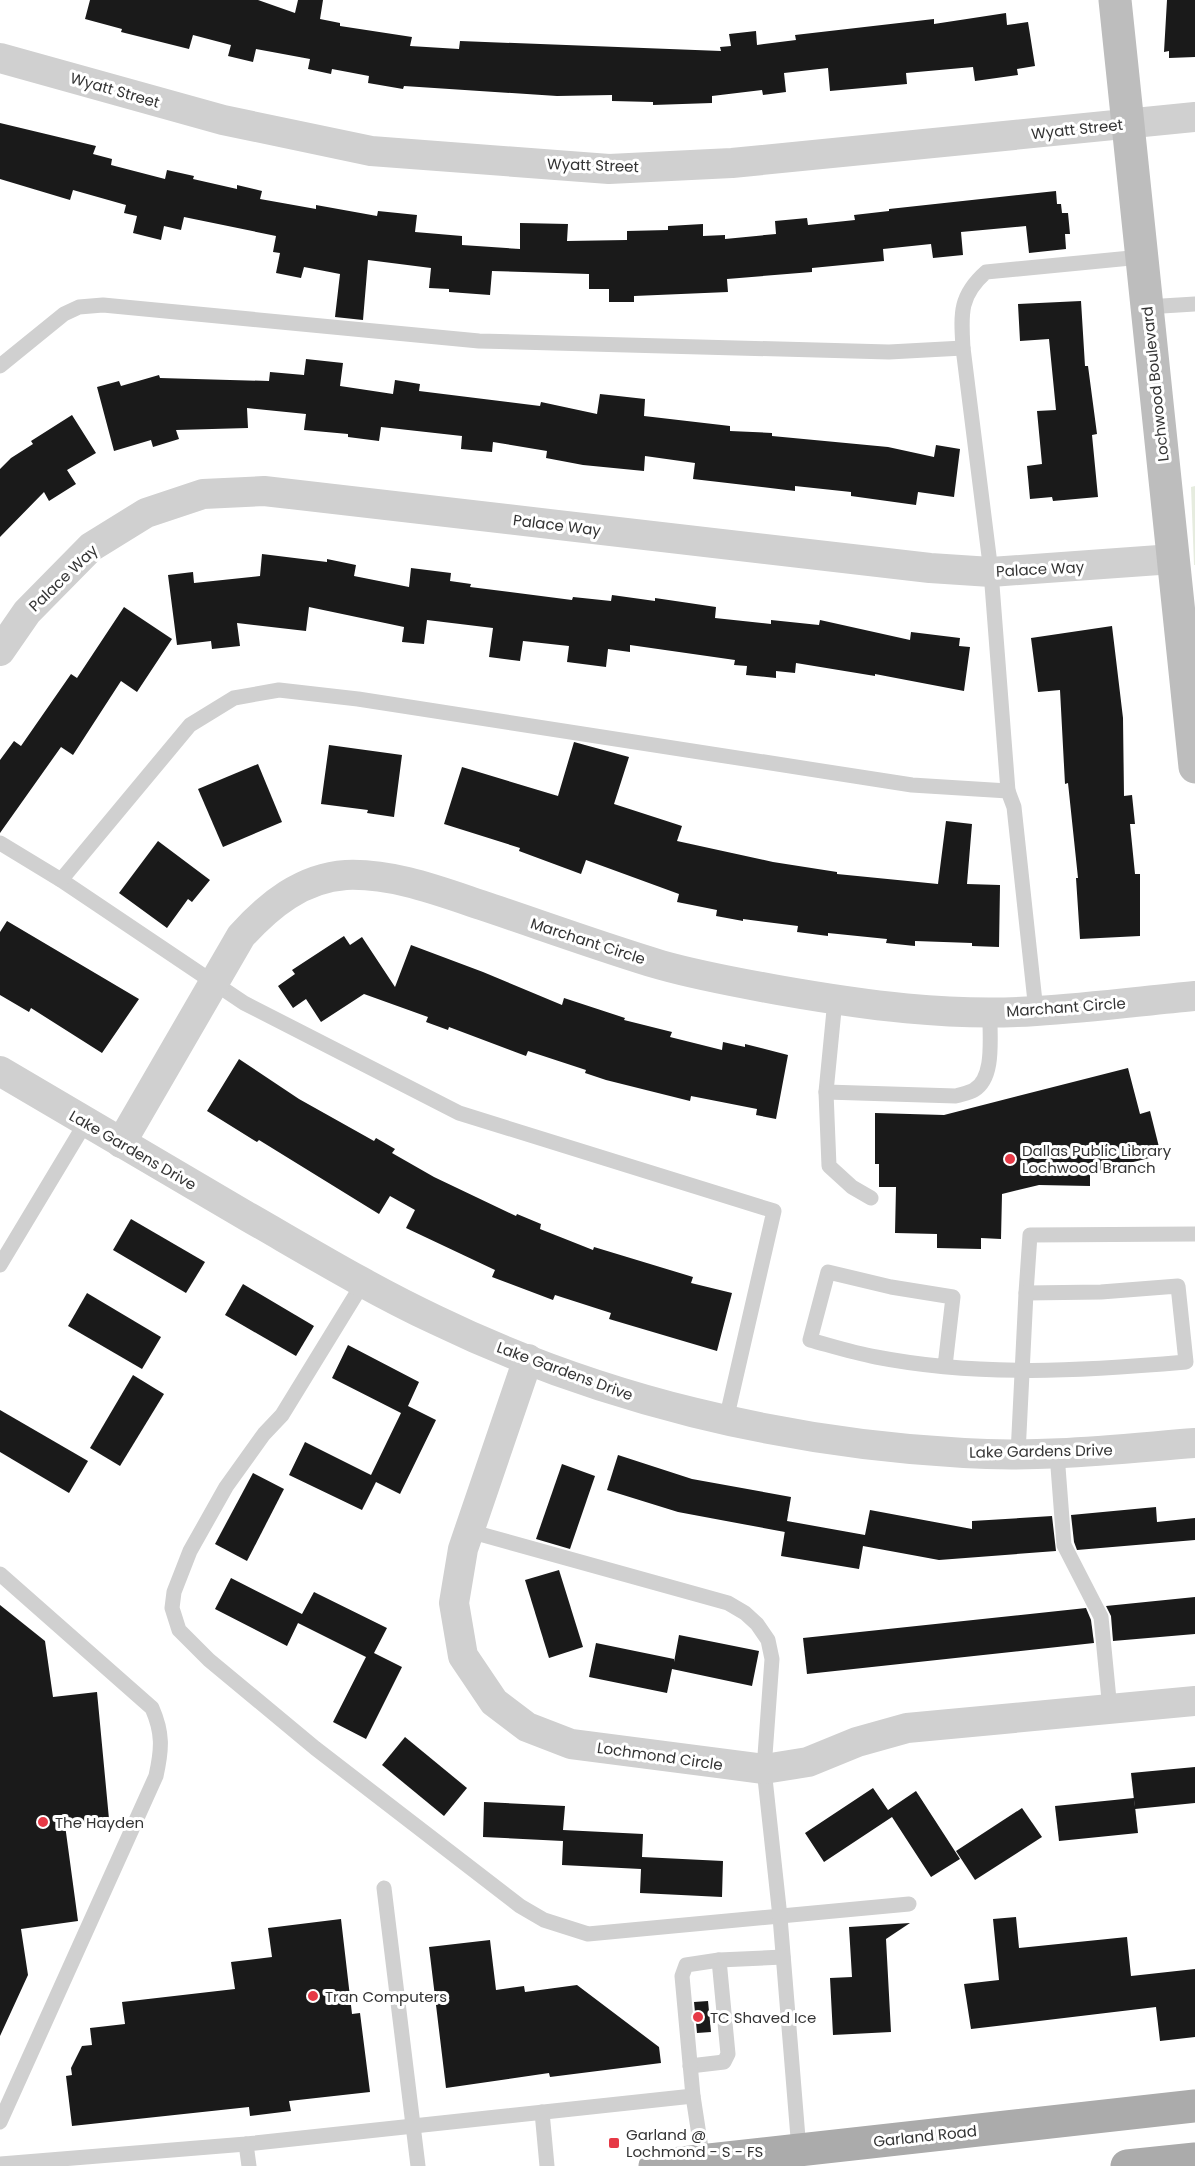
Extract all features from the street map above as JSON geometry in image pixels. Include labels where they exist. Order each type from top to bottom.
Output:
[{"type":"main road","name":"Garland Road","points":[[656,2166],[703,2161],[800,2158],[1195,2106]]},
{"type":"main road","points":[[1147,2165],[1195,2159]]},
{"type":"street","name":"Lochwood Boulevard","points":[[1115,0],[1173,559],[1186,594],[1195,767]]},
{"type":"street","name":"Wyatt Street","points":[[0,58],[223,120],[371,151],[609,169],[732,164],[1195,117]]},
{"type":"street","name":"Palace Way","points":[[0,651],[27,612],[91,547],[146,513],[203,494],[264,491],[930,568],[991,572],[1173,559]]},
{"type":"street","name":"Marchant Circle","points":[[122,1143],[242,936],[264,911],[302,886],[345,875],[383,878],[427,887],[662,965],[717,979],[835,1000],[920,1009],[990,1012],[1036,1011],[1195,996]]},
{"type":"street","name":"Lake Gardens Drive","points":[[0,1071],[363,1283],[438,1321],[528,1359],[636,1397],[726,1420],[842,1441],[964,1453],[1057,1454],[1195,1443]]},
{"type":"street","name":"Lochmond Circle","points":[[528,1359],[463,1549],[454,1603],[463,1656],[494,1702],[527,1727],[571,1744],[764,1769],[808,1762],[857,1742],[907,1728],[1195,1701]]},
{"type":"lane","points":[[1036,1011],[1014,807],[1008,792],[991,572],[963,348],[961,313],[971,285],[986,272],[1142,257]]},
{"type":"lane","points":[[1146,307],[1195,304]]},
{"type":"lane","points":[[0,366],[64,314],[79,307],[104,305],[479,341],[890,352],[963,348]]},
{"type":"lane","points":[[61,880],[190,725],[234,698],[279,690],[358,699],[912,785],[1008,792]]},
{"type":"lane","points":[[0,843],[61,880],[213,983],[302,1034],[459,1113],[774,1211],[726,1420]]},
{"type":"lane","points":[[835,1000],[826,1092],[829,1166],[852,1187],[871,1198]]},
{"type":"lane","points":[[826,1092],[956,1096],[975,1089],[985,1078],[988,1063],[990,1012]]},
{"type":"lane","points":[[0,1265],[86,1122]]},
{"type":"lane","points":[[1018,1454],[1030,1235],[1195,1234]]},
{"type":"lane","points":[[945,1366],[953,1297],[891,1287],[828,1272],[810,1341],[876,1357],[945,1366],[1022,1371],[1105,1369],[1186,1362],[1178,1286],[1101,1292],[1026,1293]]},
{"type":"lane","points":[[363,1283],[282,1415],[264,1434],[226,1487],[190,1551],[174,1592],[172,1608],[179,1630],[209,1660],[315,1748],[520,1906],[544,1920],[588,1934],[909,1904]]},
{"type":"lane","points":[[1057,1454],[1064,1545],[1101,1617],[1110,1710]]},
{"type":"lane","points":[[469,1531],[728,1603],[745,1613],[768,1640],[772,1659],[764,1769],[780,1917],[800,2158]]},
{"type":"lane","points":[[0,1574],[152,1708],[160,1726],[161,1752],[156,1776],[0,2122]]},
{"type":"lane","points":[[384,1888],[418,2166]]},
{"type":"lane","points":[[703,2161],[693,2096],[682,1976],[686,1965],[719,1960],[783,1957]]},
{"type":"lane","points":[[690,2066],[724,2062],[728,2054],[719,1960]]},
{"type":"lane","points":[[0,2164],[246,2144],[693,2096]]},
{"type":"lane","points":[[542,2112],[547,2166]]},
{"type":"lane","points":[[246,2144],[249,2166]]},
{"type":"shaded area","points":[[1195,486],[1195,565],[1194,565],[1191,487]]},
{"type":"building","points":[[90,0],[258,0],[295,13],[298,0],[323,0],[320,19],[340,23],[340,26],[412,37],[410,46],[459,49],[460,41],[721,51],[720,47],[731,46],[729,34],[756,31],[757,45],[796,40],[795,35],[934,19],[934,24],[1006,13],[1007,25],[1028,22],[1035,66],[1017,69],[1018,75],[975,81],[973,67],[906,73],[907,84],[830,91],[828,68],[784,73],[786,92],[763,95],[762,90],[712,96],[712,103],[653,105],[653,102],[612,101],[612,95],[557,96],[404,86],[403,89],[368,83],[369,76],[332,69],[331,74],[308,69],[310,59],[256,49],[253,62],[228,56],[231,45],[193,35],[189,49],[121,32],[122,29],[85,19]]},
{"type":"building","points":[[1167,0],[1195,0],[1195,57],[1169,58],[1169,51],[1164,52]]},
{"type":"building","points":[[0,123],[96,146],[93,154],[112,159],[111,165],[165,179],[167,170],[194,176],[193,179],[237,189],[237,185],[262,191],[260,199],[316,209],[316,205],[377,216],[378,211],[417,215],[415,232],[462,236],[462,245],[520,249],[520,223],[568,224],[567,241],[627,240],[627,231],[668,230],[668,226],[703,224],[703,236],[725,235],[725,239],[776,234],[775,221],[807,218],[808,225],[855,220],[854,215],[889,211],[889,209],[1056,191],[1057,204],[1061,204],[1062,213],[1068,213],[1070,234],[1065,234],[1066,249],[1029,253],[1026,226],[961,232],[963,255],[933,258],[931,244],[883,249],[884,261],[812,268],[812,272],[727,279],[728,292],[634,296],[634,302],[609,302],[609,289],[589,289],[589,274],[492,271],[490,295],[429,288],[431,268],[368,260],[363,320],[335,317],[340,274],[304,267],[301,278],[276,273],[280,253],[273,252],[276,236],[184,217],[181,230],[164,226],[161,240],[133,233],[137,216],[124,213],[126,205],[73,190],[70,200],[0,179]]},
{"type":"building","points":[[1081,301],[1085,366],[1088,366],[1097,434],[1092,435],[1098,497],[1053,501],[1052,497],[1030,499],[1027,466],[1042,464],[1037,411],[1056,410],[1049,339],[1020,341],[1018,304]]},
{"type":"building","points":[[306,359],[343,363],[340,386],[393,394],[395,380],[420,384],[419,391],[540,406],[541,402],[597,414],[600,394],[645,399],[644,416],[730,426],[730,431],[772,433],[772,436],[888,447],[934,457],[936,445],[960,449],[954,497],[918,492],[916,505],[851,496],[851,492],[795,486],[795,491],[693,479],[695,463],[645,456],[644,471],[583,465],[546,458],[547,451],[493,442],[492,452],[461,449],[462,436],[381,427],[379,441],[348,437],[348,434],[304,430],[306,414],[247,408],[248,428],[176,430],[179,439],[153,447],[151,440],[114,451],[97,387],[119,381],[121,386],[159,375],[160,378],[269,381],[270,372],[304,375]]},
{"type":"building","points":[[72,415],[96,453],[67,470],[76,484],[49,501],[44,492],[0,537],[0,469],[11,458],[33,444],[31,441]]},
{"type":"building","points":[[262,554],[327,562],[327,559],[356,565],[354,576],[409,587],[411,568],[451,573],[450,581],[471,584],[470,587],[572,600],[573,597],[611,601],[612,595],[655,601],[655,598],[716,607],[715,618],[771,624],[771,620],[819,625],[820,620],[910,640],[911,632],[960,638],[959,646],[970,647],[964,691],[875,674],[875,676],[796,663],[795,673],[776,671],[776,678],[746,675],[747,666],[734,665],[735,660],[630,645],[630,652],[608,649],[606,667],[567,662],[569,646],[523,641],[520,661],[489,657],[493,628],[427,620],[424,644],[402,642],[404,627],[309,607],[306,631],[237,623],[240,646],[212,649],[211,641],[177,645],[168,575],[193,572],[194,583],[260,576]]},
{"type":"building","points":[[124,607],[172,639],[137,692],[121,681],[73,755],[61,747],[0,833],[0,760],[14,741],[21,746],[71,674],[77,678]]},
{"type":"building","points":[[1112,626],[1123,718],[1124,796],[1132,795],[1135,824],[1130,824],[1135,874],[1140,874],[1140,936],[1080,939],[1076,878],[1078,878],[1068,783],[1065,784],[1060,690],[1038,692],[1031,638]]},
{"type":"building","points":[[574,742],[629,757],[614,804],[682,826],[677,841],[773,862],[837,872],[837,874],[938,884],[946,821],[972,824],[967,884],[1000,885],[999,947],[972,946],[972,943],[915,941],[915,946],[886,943],[887,939],[797,932],[798,926],[716,916],[717,910],[677,902],[679,894],[586,860],[581,874],[519,851],[520,848],[444,824],[462,767],[558,796]]},
{"type":"building","points":[[329,745],[402,755],[394,817],[367,813],[368,810],[321,804]]},
{"type":"building","points":[[258,764],[282,822],[223,847],[198,789]]},
{"type":"building","points":[[158,841],[210,880],[192,902],[188,899],[167,928],[119,893]]},
{"type":"building","points":[[7,921],[139,999],[102,1053],[31,1008],[29,1012],[0,995],[0,932]]},
{"type":"building","points":[[344,936],[350,945],[362,937],[395,987],[411,945],[562,1005],[564,998],[625,1018],[624,1020],[672,1032],[670,1037],[722,1050],[723,1042],[745,1047],[745,1044],[788,1055],[776,1119],[756,1115],[757,1109],[691,1096],[690,1101],[606,1080],[585,1073],[586,1070],[528,1051],[526,1056],[449,1027],[448,1030],[426,1022],[428,1017],[364,994],[321,1022],[306,999],[293,1008],[278,986],[295,974],[292,970]]},
{"type":"building","points":[[239,1059],[299,1099],[374,1141],[376,1138],[395,1149],[392,1153],[434,1177],[516,1216],[517,1214],[541,1224],[540,1229],[593,1250],[594,1247],[693,1277],[691,1283],[732,1293],[717,1351],[609,1319],[611,1313],[555,1295],[553,1300],[492,1277],[495,1270],[406,1228],[415,1210],[390,1196],[379,1214],[259,1140],[257,1142],[207,1111]]},
{"type":"building","name":"Dallas Public Library Lochwood Branch","points":[[1128,1068],[1140,1114],[1150,1111],[1161,1155],[1090,1173],[1090,1186],[1039,1185],[1002,1194],[1001,1239],[981,1238],[981,1249],[937,1248],[937,1234],[895,1233],[896,1187],[879,1187],[879,1164],[875,1164],[875,1113],[944,1115]]},
{"type":"building","points":[[131,1219],[205,1262],[186,1293],[113,1250]]},
{"type":"building","points":[[243,1284],[314,1326],[296,1356],[225,1315]]},
{"type":"building","points":[[87,1293],[161,1337],[142,1369],[68,1326]]},
{"type":"building","points":[[348,1345],[419,1382],[408,1406],[436,1420],[400,1494],[376,1482],[362,1510],[289,1475],[305,1442],[371,1475],[401,1413],[332,1378]]},
{"type":"building","points":[[133,1375],[164,1394],[120,1466],[90,1448]]},
{"type":"building","points":[[0,1410],[88,1461],[69,1493],[0,1452]]},
{"type":"building","points":[[618,1455],[692,1479],[791,1497],[787,1521],[865,1535],[870,1510],[972,1529],[972,1521],[1052,1516],[1056,1551],[939,1560],[863,1546],[859,1569],[781,1556],[785,1532],[678,1512],[607,1490]]},
{"type":"building","points":[[562,1464],[595,1476],[570,1549],[536,1539]]},
{"type":"building","points":[[253,1473],[284,1489],[247,1561],[215,1544]]},
{"type":"building","points":[[1156,1507],[1157,1522],[1195,1518],[1195,1540],[1077,1550],[1071,1515]]},
{"type":"building","points":[[559,1570],[583,1647],[549,1658],[525,1580]]},
{"type":"building","points":[[231,1578],[302,1614],[314,1592],[387,1628],[374,1653],[402,1667],[366,1739],[333,1722],[366,1657],[298,1623],[287,1646],[215,1609]]},
{"type":"building","points":[[1195,1597],[1195,1634],[1113,1641],[1111,1616],[1106,1606]]},
{"type":"building","name":"The Hayden","points":[[0,1605],[45,1641],[53,1697],[97,1692],[109,1819],[65,1825],[78,1921],[21,1929],[28,1975],[0,2036]]},
{"type":"building","points":[[1086,1608],[1091,1620],[1094,1643],[807,1674],[803,1638]]},
{"type":"building","points":[[679,1635],[759,1651],[752,1686],[672,1669],[667,1693],[589,1677],[596,1643],[674,1659],[674,1662]]},
{"type":"building","points":[[405,1737],[467,1788],[444,1816],[382,1765]]},
{"type":"building","points":[[1195,1767],[1195,1803],[1135,1809],[1131,1773]]},
{"type":"building","points":[[873,1788],[888,1810],[916,1791],[960,1859],[931,1877],[892,1817],[824,1862],[805,1833]]},
{"type":"building","points":[[1134,1798],[1138,1833],[1059,1841],[1055,1806]]},
{"type":"building","points":[[484,1802],[565,1806],[563,1830],[643,1834],[642,1857],[723,1861],[722,1897],[640,1893],[641,1869],[562,1865],[563,1841],[483,1837]]},
{"type":"building","points":[[1022,1808],[1042,1837],[975,1880],[956,1851]]},
{"type":"building","points":[[1016,1917],[1019,1948],[1127,1937],[1131,1976],[1195,1969],[1195,2037],[1160,2041],[1156,2007],[971,2029],[964,1984],[999,1980],[993,1919]]},
{"type":"building","points":[[341,1919],[352,2014],[360,2013],[370,2092],[289,2101],[291,2111],[250,2116],[249,2107],[72,2126],[66,2076],[72,2075],[71,2068],[82,2046],[92,2045],[90,2028],[125,2024],[122,2002],[235,1989],[231,1962],[272,1957],[268,1928]]},
{"type":"building","points":[[910,1923],[886,1939],[891,2032],[833,2035],[830,1978],[852,1977],[849,1927]]},
{"type":"building","points":[[490,1940],[496,1990],[524,1986],[525,1992],[577,1985],[659,2047],[661,2063],[550,2077],[549,2073],[446,2088],[429,1947]]},
{"type":"building","points":[[708,2001],[711,2032],[697,2033],[694,2002]]},
{"type":"place","name":"Dallas Public Library Lochwood Branch","points":[[1010,1159]]},
{"type":"place","name":"The Hayden","points":[[43,1822]]},
{"type":"place","name":"Tran Computers","points":[[313,1996]]},
{"type":"place","name":"TC Shaved Ice","points":[[698,2017]]},
{"type":"place","name":"Garland @ Lochmond - S - FS","points":[[614,2143]]}]
